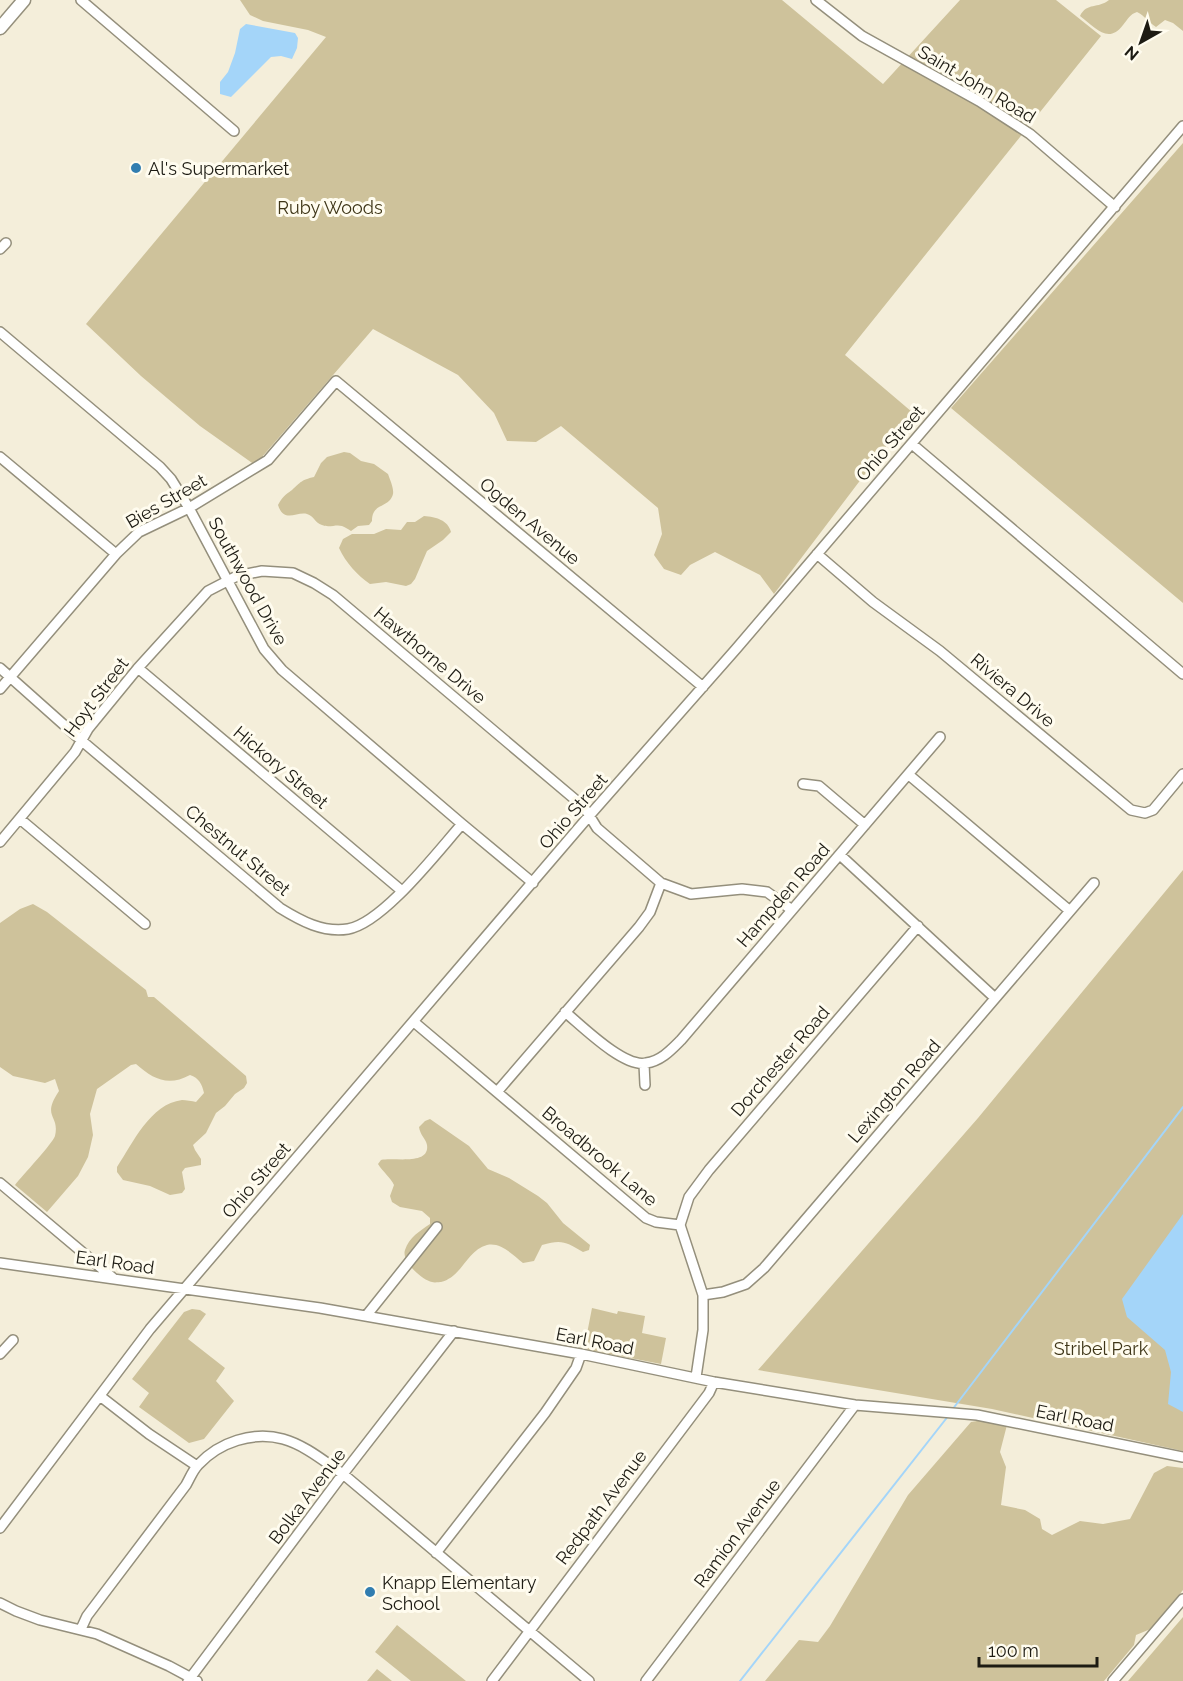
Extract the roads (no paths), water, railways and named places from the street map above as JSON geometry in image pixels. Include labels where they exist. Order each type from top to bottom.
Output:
[{"type":"main road","points":[[0,28],[24,0]]},
{"type":"street","points":[[81,0],[234,131]]},
{"type":"street","name":"Saint John Road","points":[[816,0],[862,36],[978,101],[1030,134],[1115,207]]},
{"type":"street","name":"Ohio Street","points":[[0,1528],[150,1329],[184,1288],[912,444],[1183,126]]},
{"type":"street","name":"Southwood Drive","points":[[0,332],[160,467],[171,479],[189,508],[264,649],[282,670],[533,883]]},
{"type":"street","name":"Bies Street","points":[[0,689],[116,554],[139,532],[189,508],[268,460],[336,381]]},
{"type":"street","name":"Ogden Avenue","points":[[336,381],[703,687]]},
{"type":"street","points":[[912,444],[1183,674]]},
{"type":"street","points":[[0,472],[4,460],[116,554]]},
{"type":"street","name":"Riviera Drive","points":[[817,554],[873,602],[940,651],[1131,810],[1145,813],[1153,810],[1183,774]]},
{"type":"street","name":"Hawthorne Drive","points":[[227,580],[262,571],[293,573],[314,583],[342,602],[584,807],[597,828],[661,883]]},
{"type":"street","name":"Hoyt Street","points":[[0,843],[75,752],[88,729],[138,668],[208,591],[227,580]]},
{"type":"street","name":"Chestnut Street","points":[[0,668],[82,741],[280,908],[297,919],[322,928],[350,928],[378,915],[462,824]]},
{"type":"street","name":"Hickory Street","points":[[138,668],[402,891]]},
{"type":"street","name":"Hampden Road","points":[[644,1064],[670,1051],[940,737]]},
{"type":"street","points":[[909,775],[1070,911]]},
{"type":"street","points":[[803,784],[819,786],[865,825]]},
{"type":"street","points":[[20,819],[145,924]]},
{"type":"street","points":[[840,855],[995,998]]},
{"type":"street","points":[[497,1092],[639,927],[650,912],[661,883],[691,894],[742,889],[767,892],[792,910]]},
{"type":"street","name":"Lexington Road","points":[[703,1295],[723,1292],[746,1284],[764,1268],[1094,883]]},
{"type":"street","name":"Dorchester Road","points":[[680,1225],[689,1197],[709,1170],[918,926]]},
{"type":"street","points":[[565,1012],[612,1051],[627,1060],[644,1064],[645,1085]]},
{"type":"street","name":"Broadbrook Lane","points":[[414,1022],[646,1218],[656,1222],[680,1225]]},
{"type":"street","points":[[0,1184],[113,1279]]},
{"type":"street","points":[[680,1225],[703,1295],[703,1330],[696,1377]]},
{"type":"street","points":[[366,1316],[437,1227]]},
{"type":"street","name":"Earl Road","points":[[0,1263],[366,1316],[581,1354],[714,1382],[855,1405],[977,1415],[1183,1457]]},
{"type":"street","name":"Bolka Avenue","points":[[192,1680],[344,1474],[454,1331]]},
{"type":"street","points":[[0,1354],[13,1340]]},
{"type":"street","points":[[436,1554],[545,1413],[576,1368],[581,1354]]},
{"type":"street","name":"Redpath Avenue","points":[[492,1681],[709,1393],[714,1382]]},
{"type":"street","points":[[100,1396],[149,1434],[197,1466]]},
{"type":"street","name":"Ramion Avenue","points":[[646,1681],[855,1405]]},
{"type":"street","points":[[81,1629],[87,1616],[186,1485],[197,1466],[213,1452],[232,1442],[259,1436],[285,1439],[344,1474],[589,1681]]},
{"type":"street","points":[[1113,1681],[1183,1599]]},
{"type":"street","points":[[0,1603],[40,1620],[97,1634],[126,1646],[192,1680]]},
{"type":"water","points":[[246,24],[295,33],[298,38],[297,48],[292,59],[281,56],[271,57],[231,97],[220,94],[220,82],[228,72],[240,29]]},
{"type":"water","points":[[1183,1214],[1183,1412],[1168,1404],[1171,1372],[1165,1350],[1127,1317],[1122,1299]]},
{"type":"waterway","points":[[952,1410],[1183,1107]]},
{"type":"waterway","points":[[740,1681],[949,1415]]},
{"type":"place","name":"Al's Supermarket","points":[[136,168]]},
{"type":"place","name":"Knapp Elementary School","points":[[370,1592]]},
{"type":"park label","name":"Ruby Woods","points":[[330,207]]},
{"type":"park label","name":"Stribel Park","points":[[1101,1348]]}]
